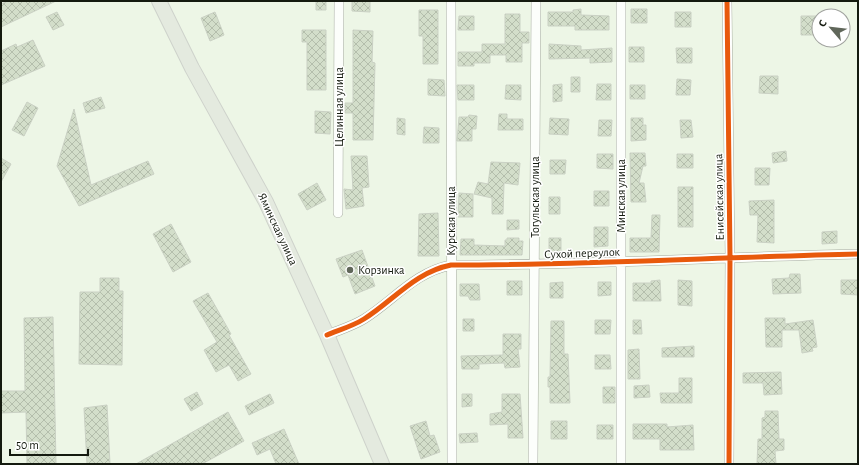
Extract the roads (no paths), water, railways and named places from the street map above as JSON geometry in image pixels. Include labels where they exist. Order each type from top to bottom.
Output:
[{"type":"main road","name":"Яминская улица","points":[[159,1],[192,68],[266,202],[327,335],[382,464]]},
{"type":"street","name":"Целинная улица","points":[[338,213],[339,1]]},
{"type":"street","name":"Курская улица","points":[[451,1],[452,464]]},
{"type":"street","name":"Тогульская улица","points":[[533,464],[536,1]]},
{"type":"street","name":"Минская улица","points":[[621,1],[621,464]]},
{"type":"street","name":"Енисейская улица","points":[[727,1],[730,257],[729,464]]},
{"type":"street","name":"Сухой переулок","points":[[327,335],[364,319],[420,277],[443,266],[535,265],[730,257],[858,254]]},
{"type":"place","name":"Корзинка","points":[[350,270]]}]
